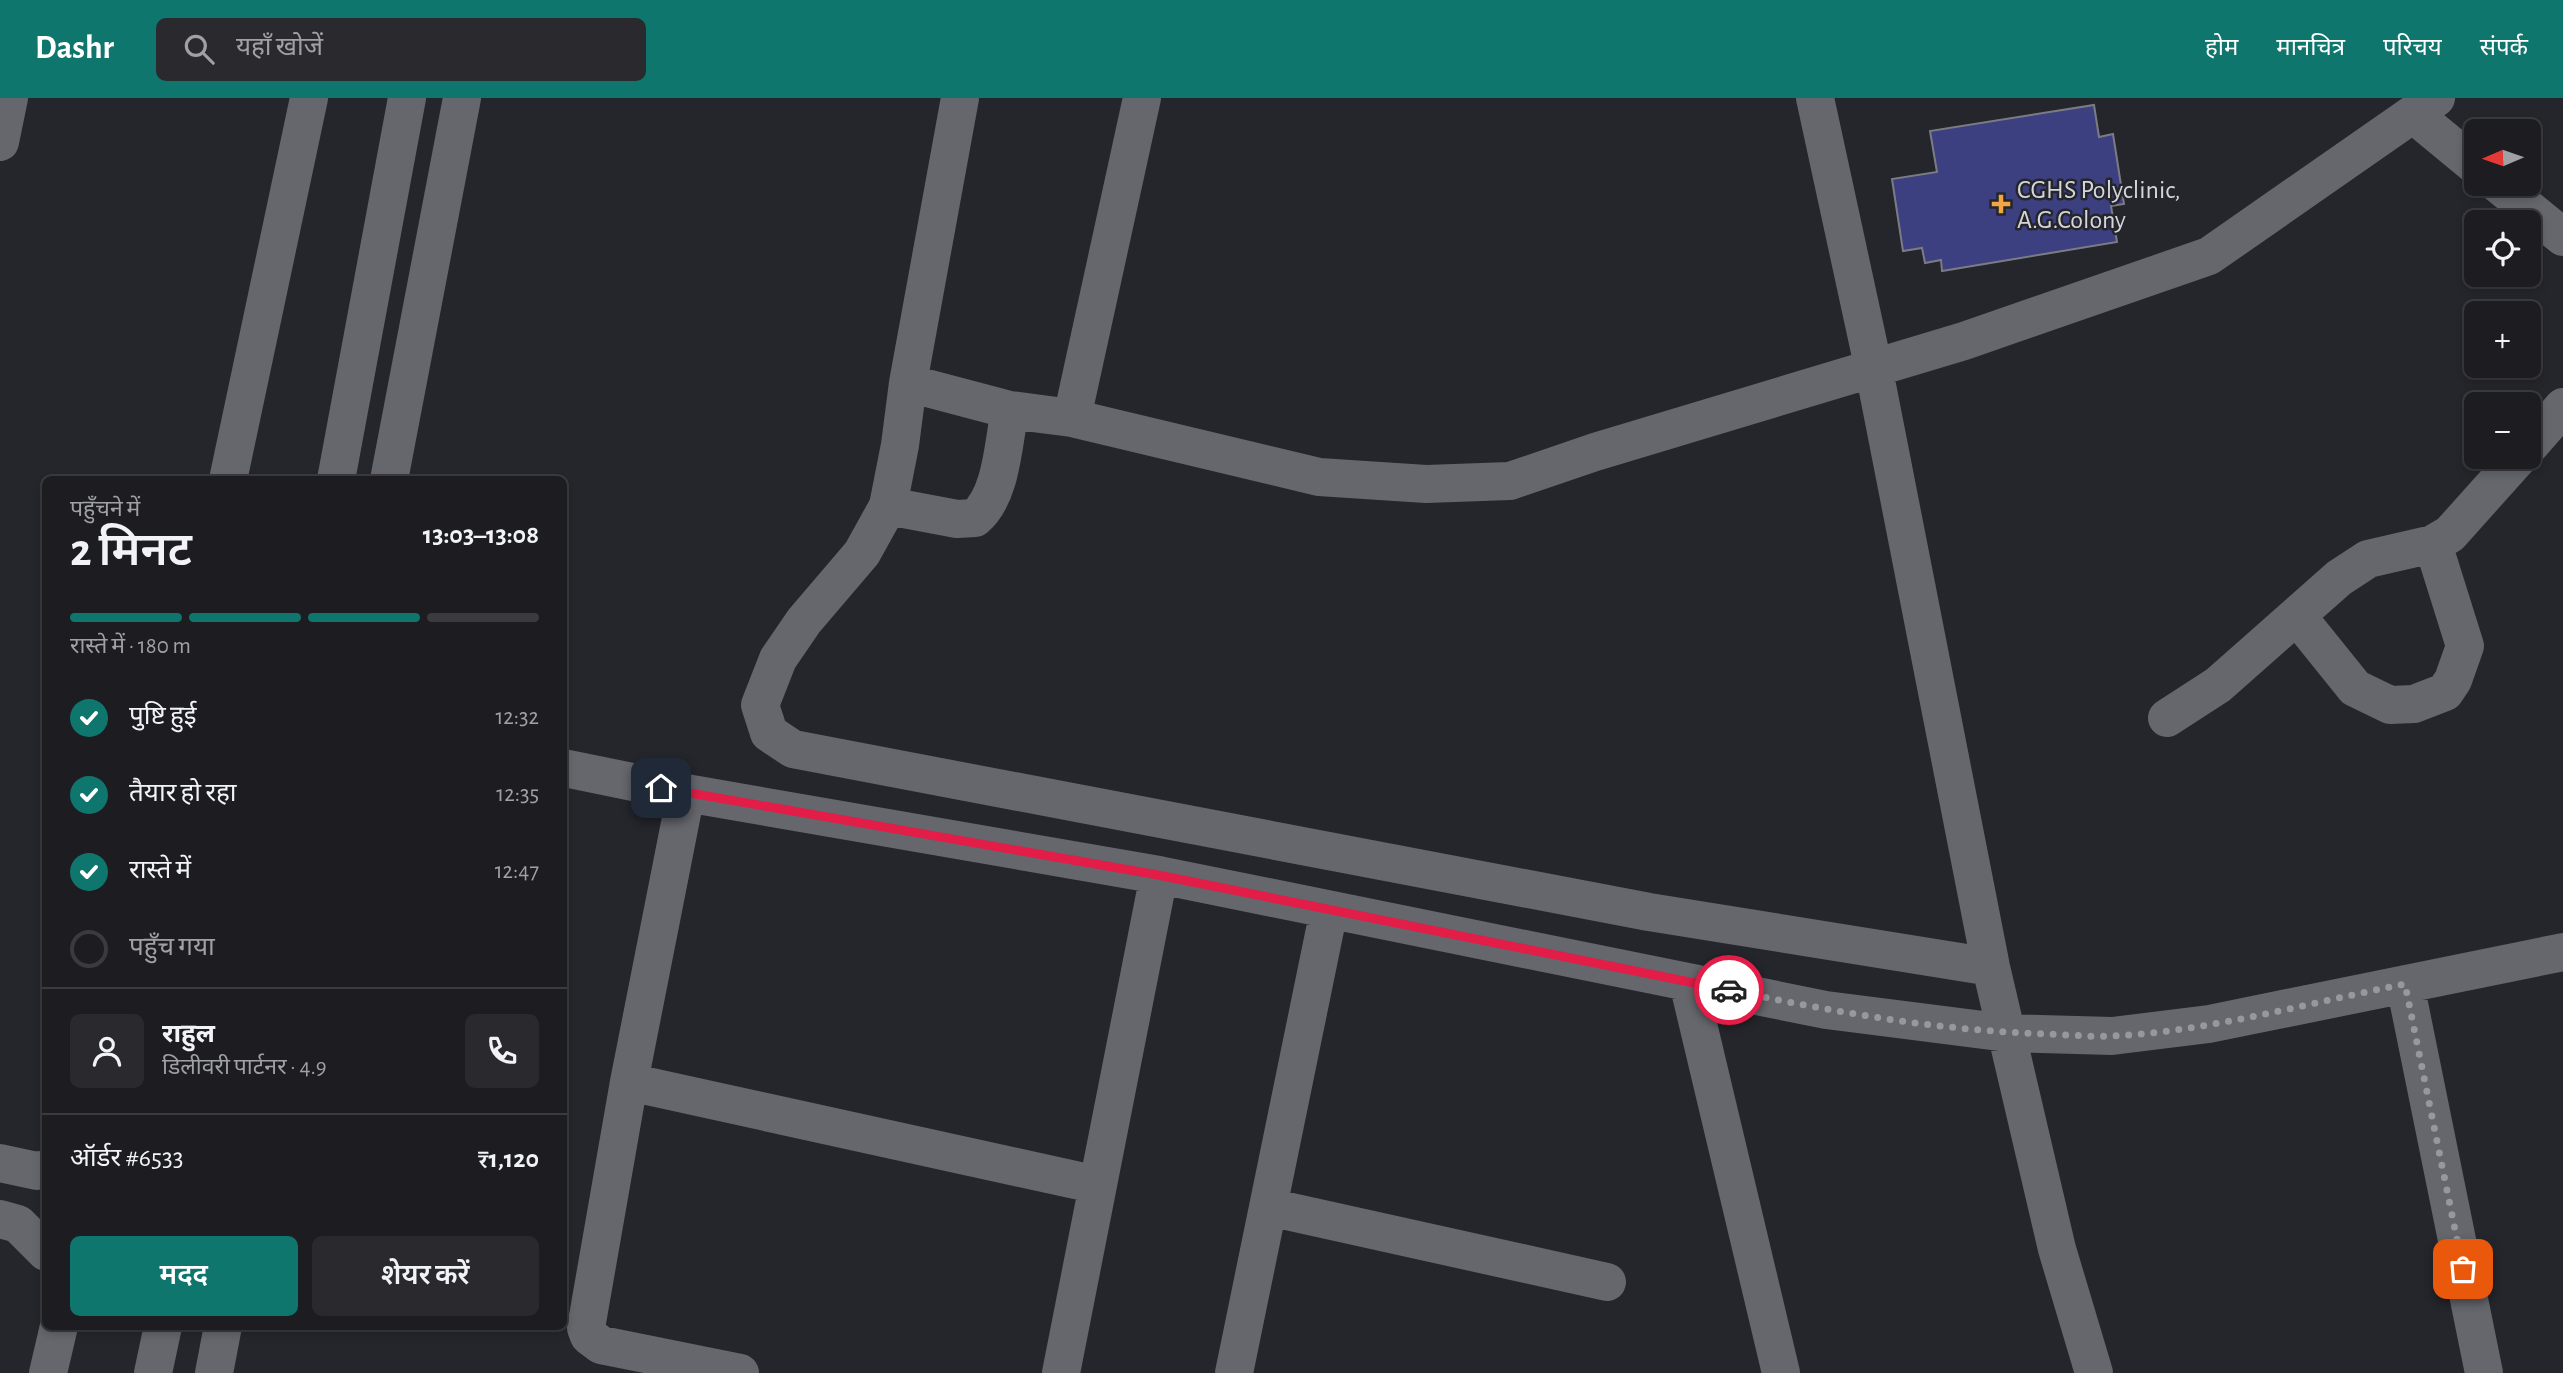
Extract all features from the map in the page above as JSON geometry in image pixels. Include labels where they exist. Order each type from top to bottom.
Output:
[{"type":"street","points":[[0,142],[9,98]]},
{"type":"street","points":[[229,476],[309,98]]},
{"type":"street","points":[[336,476],[407,98]]},
{"type":"street","points":[[390,476],[462,98]]},
{"type":"street","points":[[960,98],[888,506],[862,553],[804,621],[778,659],[760,705],[769,733],[793,749],[1649,912],[1991,967]]},
{"type":"street","points":[[1072,418],[1142,98]]},
{"type":"street","points":[[1815,98],[1874,370],[1991,967],[2057,1249],[2094,1373]]},
{"type":"street","points":[[908,383],[1010,410],[1072,418],[1319,477],[1426,484],[1510,481],[1595,452],[1965,341],[2208,256],[2424,106],[2464,152]]},
{"type":"street","points":[[2513,196],[2563,237]]},
{"type":"street","points":[[2541,432],[2563,407]]},
{"type":"street","points":[[888,506],[957,519],[975,519],[985,509],[995,490],[1010,410]]},
{"type":"street","points":[[2167,718],[2218,685],[2339,578],[2368,559],[2433,544],[2450,534],[2508,469]]},
{"type":"street","points":[[2297,616],[2355,688],[2390,705],[2414,704],[2445,692],[2453,680],[2465,646],[2433,544]]},
{"type":"street","points":[[567,769],[686,793],[1158,875],[1826,1010],[2007,1033],[2126,1035],[2209,1024],[2563,951]]},
{"type":"street","points":[[686,793],[629,1082],[586,1328],[589,1336],[601,1345],[740,1373]]},
{"type":"street","points":[[1061,1373],[1158,875]]},
{"type":"street","points":[[1234,1373],[1329,910]]},
{"type":"street","points":[[1688,982],[1781,1373]]},
{"type":"street","points":[[2405,984],[2484,1373]]},
{"type":"street","points":[[629,1082],[1098,1185]]},
{"type":"street","points":[[0,1163],[42,1170]]},
{"type":"street","points":[[1269,1207],[1607,1282]]},
{"type":"street","points":[[0,1219],[18,1224],[42,1248]]},
{"type":"street","points":[[48,1373],[58,1330]]},
{"type":"street","points":[[153,1373],[162,1330]]},
{"type":"street","points":[[214,1373],[222,1330]]},
{"type":"building","points":[[2094,105],[2099,137],[2113,134],[2124,204],[2111,206],[2117,242],[1942,271],[1941,260],[1925,263],[1922,248],[1903,251],[1892,179],[1937,172],[1930,131]]},
{"type":"way so far","points":[[1729,990],[1826,1010],[1938,1026],[2007,1033],[2112,1036],[2209,1024],[2405,984],[2463,1269]]},
{"type":"place","name":"CGHS Polyclinic, A.G.Colony","points":[[2001,204]]},
{"type":"route","points":[[661,788],[1158,875],[1729,990]]}]
